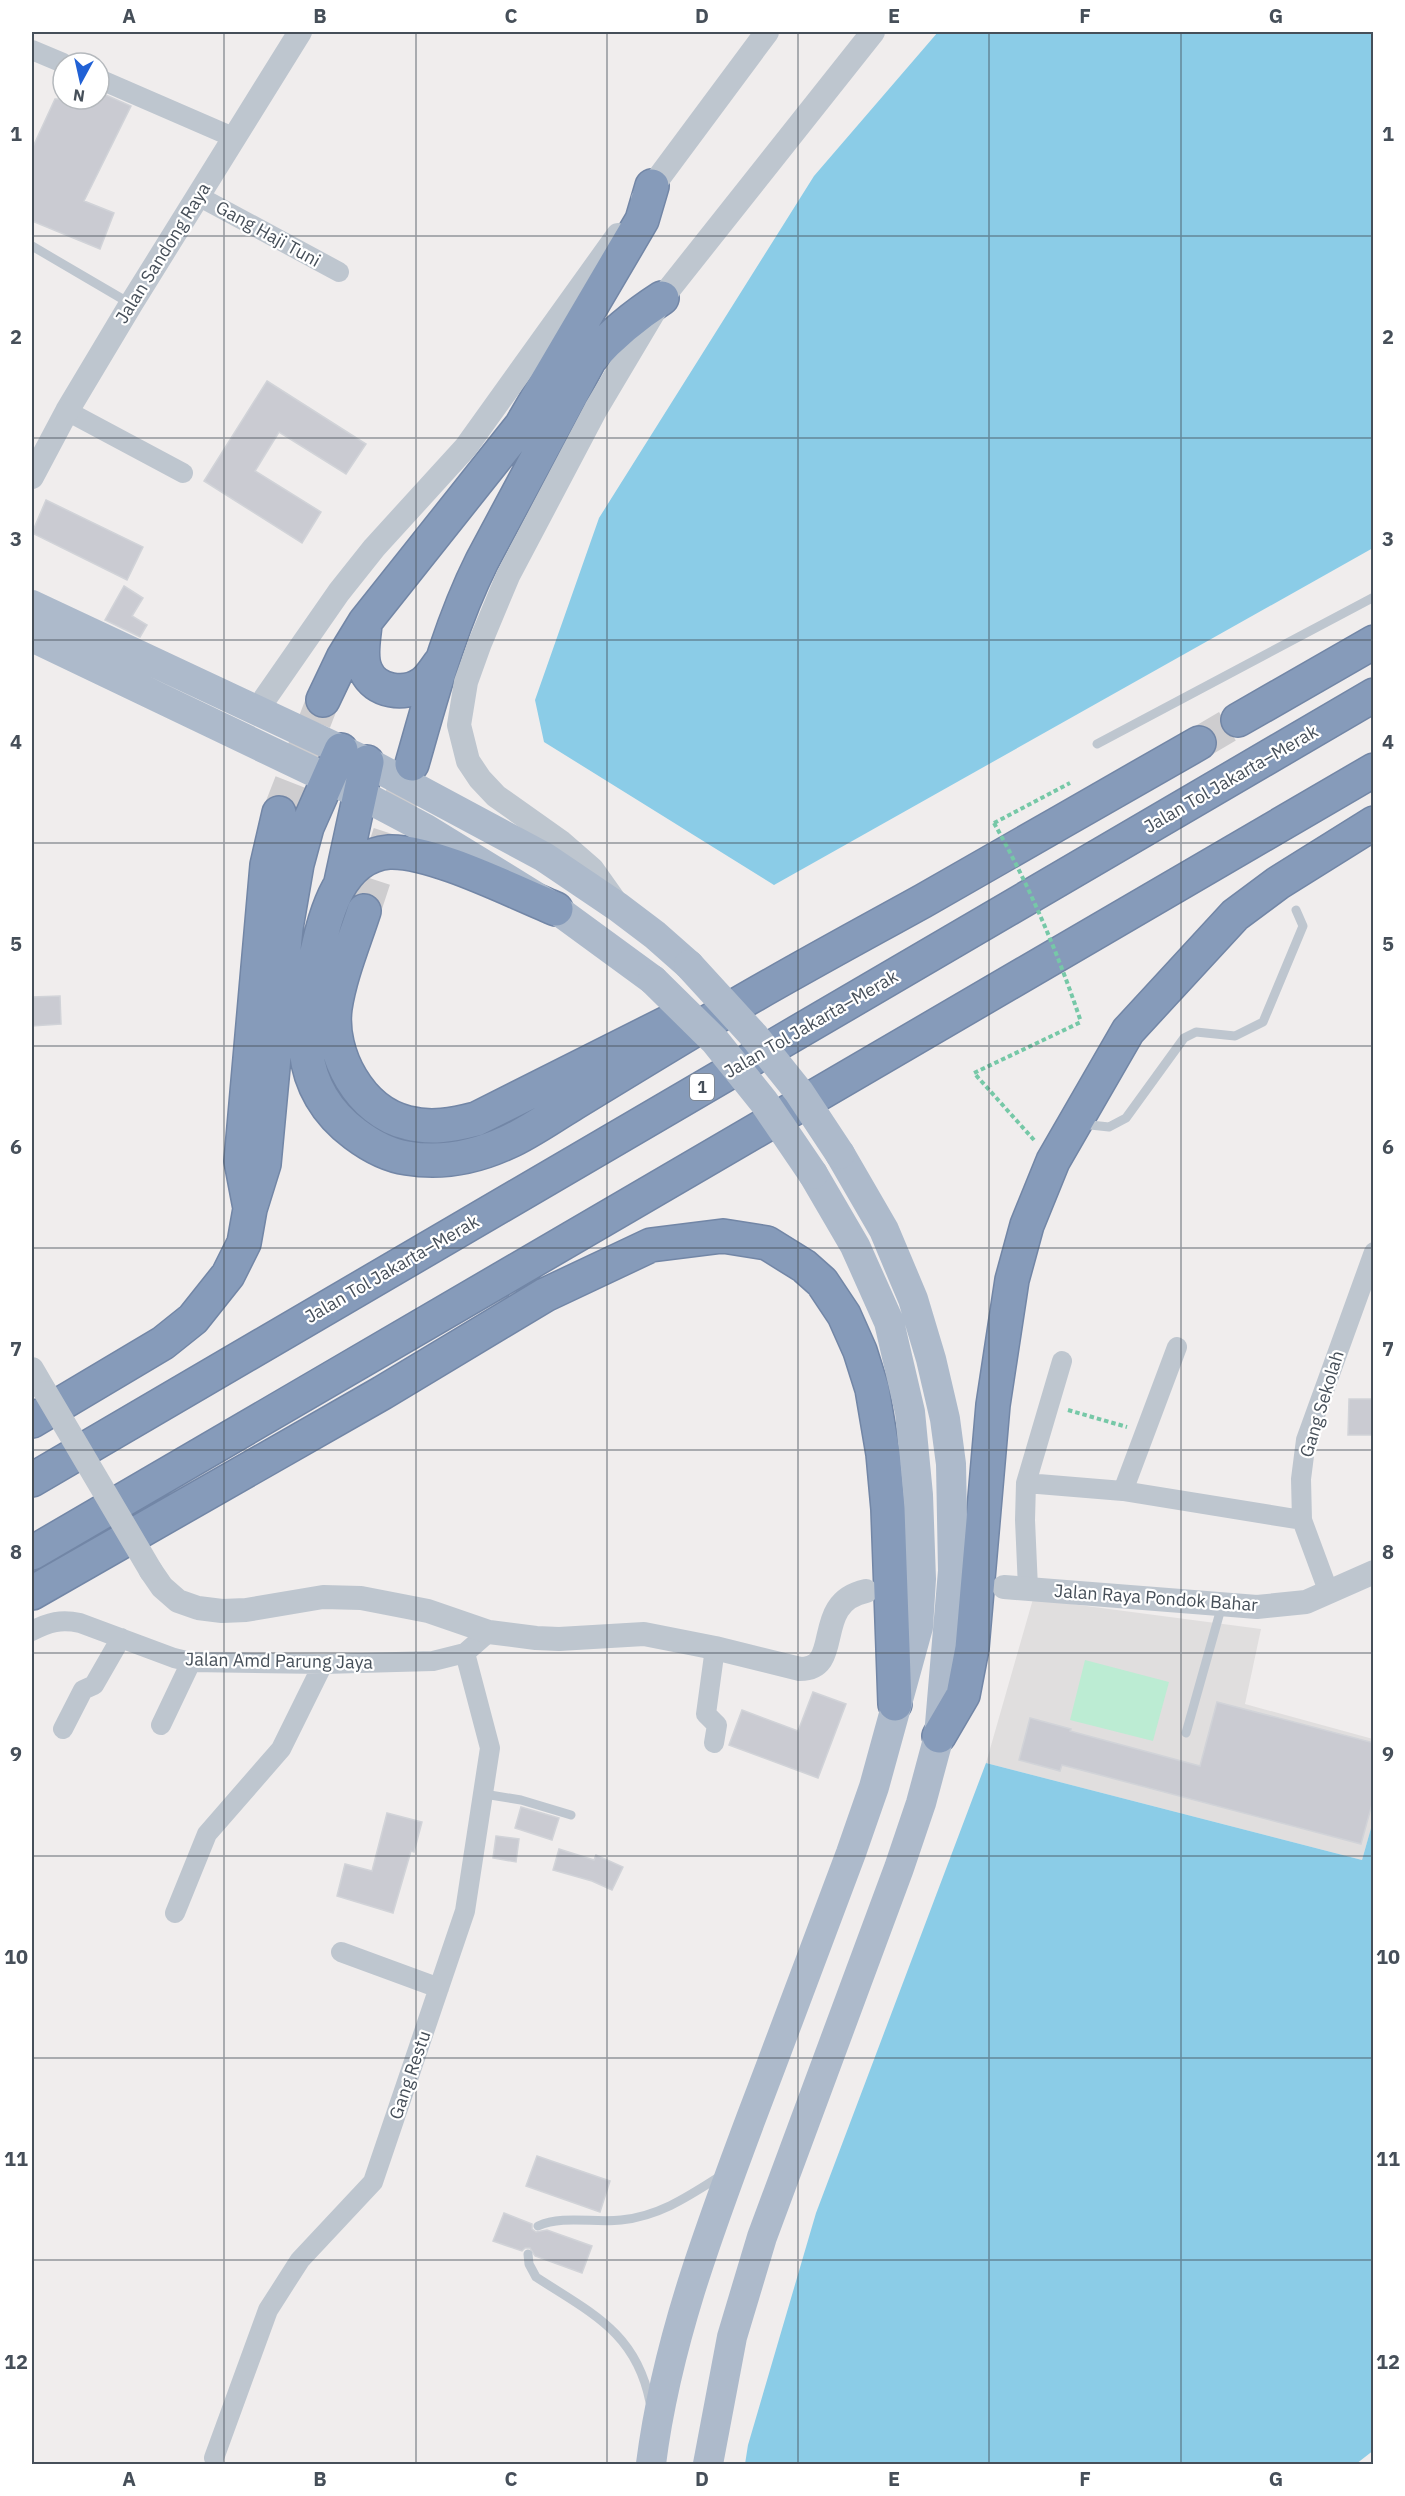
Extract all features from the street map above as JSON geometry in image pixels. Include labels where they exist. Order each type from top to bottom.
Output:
[{"type":"highway","points":[[323,700],[343,658],[365,622],[521,426],[642,220],[652,186]]},
{"type":"highway","points":[[412,764],[441,662],[468,590],[590,359],[613,333],[634,315],[662,298]]},
{"type":"highway","points":[[365,622],[363,655],[366,672],[383,688],[407,692],[424,683],[441,662]]},
{"type":"highway","points":[[1238,720],[1374,642]]},
{"type":"highway","name":"Jalan Tol Jakarta–Merak","points":[[32,1479],[1374,695]]},
{"type":"highway","points":[[354,756],[360,794],[341,882],[319,943],[305,1007],[303,1036],[312,1078],[327,1108],[346,1128],[369,1144],[395,1156],[423,1161],[450,1161],[509,1142],[730,1009],[1199,743]]},
{"type":"highway","points":[[39,1407],[163,1343],[193,1319],[228,1275],[244,1243],[250,1209],[264,1164],[286,928],[295,874],[307,827],[327,779],[354,756]]},
{"type":"highway","points":[[44,1546],[1374,770]]},
{"type":"highway","points":[[250,1209],[240,1161],[267,866],[279,813]]},
{"type":"highway","points":[[939,1736],[963,1695],[972,1648],[993,1405],[1011,1280],[1027,1225],[1053,1161],[1128,1031],[1235,915],[1278,883],[1374,823]]},
{"type":"highway","points":[[341,882],[364,859],[377,854],[404,853],[448,865],[556,909]]},
{"type":"highway","points":[[364,911],[335,1010],[336,1039],[342,1060],[351,1079],[366,1098],[405,1123],[427,1127],[453,1125],[476,1119],[657,1028],[921,902]]},
{"type":"highway","points":[[32,1593],[382,1393],[545,1295],[651,1245],[723,1236],[767,1244],[795,1260],[822,1282],[844,1315],[860,1351],[872,1389],[883,1454],[888,1509],[896,1704]]},
{"type":"highway","points":[[44,1546],[382,1393]]},
{"type":"main road","points":[[32,605],[354,756],[544,858],[618,907],[655,935],[689,965],[770,1055],[799,1092],[840,1154],[884,1230],[913,1299],[931,1359],[945,1419],[952,1486],[953,1571],[939,1736],[921,1803],[899,1868],[762,2237],[732,2337],[708,2464]]},
{"type":"main road","points":[[32,636],[360,794],[426,829],[556,909],[653,980],[715,1041],[764,1102],[813,1174],[855,1246],[889,1322],[910,1412],[918,1495],[921,1603],[910,1660],[874,1787],[851,1853],[699,2259],[678,2328],[656,2428],[651,2464]]},
{"type":"street","name":"Jalan Sandong Raya","points":[[32,477],[67,411],[131,304],[300,32]]},
{"type":"street","points":[[257,710],[339,592],[374,548],[466,447],[652,186],[767,32]]},
{"type":"street","points":[[618,907],[592,869],[561,842],[496,796],[480,779],[468,761],[462,744],[460,715],[466,682],[508,576],[596,409],[662,298],[873,32]]},
{"type":"street","points":[[32,50],[51,58]]},
{"type":"street","points":[[111,84],[235,138]]},
{"type":"street","name":"Gang Haji Tuni","points":[[198,196],[339,272]]},
{"type":"street","points":[[67,411],[183,473]]},
{"type":"street","name":"Gang Sekolah","points":[[1329,1593],[1302,1520],[1301,1479],[1306,1440],[1374,1252]]},
{"type":"street","points":[[1123,1491],[1177,1347]]},
{"type":"street","points":[[1028,1587],[1026,1483],[1062,1361]]},
{"type":"street","points":[[32,1369],[39,1407],[162,1587],[178,1600],[198,1608],[222,1611],[246,1610],[323,1597],[361,1599],[428,1611],[489,1632],[559,1639],[644,1634],[715,1648],[800,1669],[814,1667],[824,1656],[834,1613],[839,1604],[855,1593],[866,1591]]},
{"type":"street","points":[[1026,1483],[1123,1491],[1302,1520]]},
{"type":"street","name":"Jalan Raya Pondok Bahar","points":[[1004,1587],[1028,1587],[1257,1607],[1306,1602],[1374,1572]]},
{"type":"street","name":"Jalan Amd Parung Jaya","points":[[32,1631],[48,1622],[64,1620],[191,1662],[323,1664],[433,1661],[465,1653],[489,1632]]},
{"type":"street","points":[[63,1729],[83,1689],[94,1685],[121,1638]]},
{"type":"street","points":[[714,1743],[717,1725],[706,1714],[715,1648]]},
{"type":"street","name":"Gang Restu","points":[[214,2458],[268,2310],[300,2260],[373,2182],[465,1911],[490,1748],[465,1653]]},
{"type":"street","points":[[161,1725],[191,1662]]},
{"type":"street","points":[[175,1913],[207,1834],[281,1749],[323,1664]]},
{"type":"street","points":[[341,1952],[439,1988]]},
{"type":"lane","points":[[32,246],[131,304]]},
{"type":"lane","points":[[1097,744],[1374,597]]},
{"type":"lane","points":[[1073,1123],[1109,1127],[1126,1118],[1184,1038],[1196,1032],[1235,1036],[1263,1022],[1303,926],[1296,910]]},
{"type":"lane","points":[[1186,1734],[1222,1605]]},
{"type":"lane","points":[[484,1794],[521,1800],[571,1815]]},
{"type":"lane","points":[[538,2226],[550,2221],[614,2220],[652,2213],[678,2204],[732,2169]]},
{"type":"lane","points":[[528,2253],[529,2264],[536,2277],[613,2329],[634,2355],[646,2383],[656,2428]]},
{"type":"path","points":[[1053,1161],[974,1073],[1081,1022],[1063,968],[1020,870],[994,823],[1075,781]]},
{"type":"path","points":[[1050,1404],[1145,1433]]},
{"type":"shaded area","points":[[1033,1599],[1261,1629],[1245,1704],[1373,1739],[1373,1821],[1362,1860],[986,1763]]},
{"type":"green space","points":[[1085,1660],[1169,1682],[1153,1741],[1070,1720]]},
{"type":"water","points":[[938,32],[1373,32],[1373,548],[774,885],[544,742],[535,700],[599,518],[814,176]]},
{"type":"water","points":[[986,1763],[1362,1860],[1373,1821],[1374,2450],[1356,2464],[745,2464],[748,2445],[816,2213]]},
{"type":"building","points":[[111,97],[131,106],[84,201],[114,213],[100,249],[32,221],[32,149],[51,108],[51,111],[111,111]]},
{"type":"building","points":[[267,381],[366,444],[346,474],[279,432],[255,471],[321,512],[302,543],[204,481]]},
{"type":"building","points":[[46,500],[143,547],[127,580],[32,533]]},
{"type":"building","points":[[124,586],[143,598],[132,616],[147,625],[140,637],[105,620]]},
{"type":"building","points":[[60,996],[61,1024],[32,1026],[32,997]]},
{"type":"building","points":[[1349,1399],[1374,1399],[1374,1435],[1348,1435]]},
{"type":"building","points":[[813,1692],[846,1704],[818,1778],[729,1745],[742,1710],[798,1731]]},
{"type":"building","points":[[1217,1702],[1374,1743],[1374,1797],[1361,1844],[1062,1765],[1060,1771],[1019,1760],[1030,1718],[1200,1766]]},
{"type":"building","points":[[521,1807],[559,1818],[552,1840],[515,1828]]},
{"type":"building","points":[[387,1813],[422,1822],[393,1913],[337,1896],[345,1864],[372,1871]]},
{"type":"building","points":[[496,1836],[519,1839],[516,1862],[493,1858]]},
{"type":"building","points":[[559,1849],[594,1860],[596,1855],[623,1867],[612,1890],[592,1881],[553,1870]]},
{"type":"building","points":[[537,2156],[610,2181],[600,2212],[526,2186]]},
{"type":"building","points":[[504,2213],[532,2224],[532,2229],[536,2232],[547,2230],[592,2246],[582,2273],[535,2256],[530,2248],[522,2251],[493,2241]]},
{"type":"tunnel","points":[[279,813],[323,700]]},
{"type":"tunnel","points":[[1199,743],[1238,720]]},
{"type":"tunnel","points":[[364,911],[412,764]]}]
